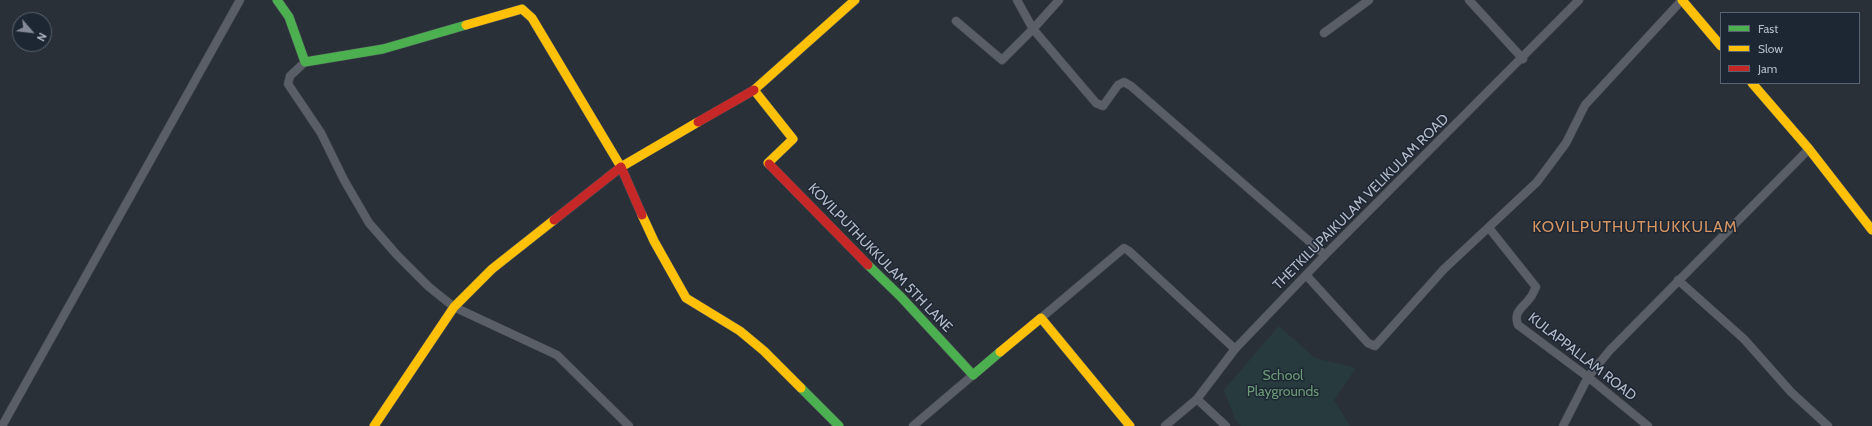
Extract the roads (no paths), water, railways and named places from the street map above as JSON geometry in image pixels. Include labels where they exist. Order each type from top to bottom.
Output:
[{"type":"street","points":[[2,426],[240,0]]},
{"type":"street","points":[[277,0],[289,17],[305,62]]},
{"type":"street","points":[[374,426],[454,307],[492,269],[621,167],[754,90],[785,64],[855,0]]},
{"type":"street","points":[[1017,0],[1034,29],[1096,103],[1102,106],[1118,84],[1124,82],[1132,86],[1325,255]]},
{"type":"street","points":[[956,21],[1002,60],[1034,29],[1058,0]]},
{"type":"street","points":[[1324,33],[1369,0]]},
{"type":"street","points":[[1469,0],[1523,58]]},
{"type":"street","name":"THETKILUPAIKULAM VELIKULAM ROAD","points":[[1165,426],[1197,399],[1235,349],[1307,276],[1325,255],[1523,58],[1579,0]]},
{"type":"street","points":[[1307,276],[1368,343],[1375,346],[1444,269],[1537,182],[1566,143],[1585,106],[1682,0],[1720,45]]},
{"type":"street","points":[[629,426],[557,355],[454,307],[424,282],[397,255],[369,223],[344,180],[321,133],[288,84],[290,76],[305,62],[383,49],[522,9],[532,18],[621,167],[654,241],[686,298],[740,331],[764,351],[839,426]]},
{"type":"street","points":[[1753,84],[1809,149],[1872,228]]},
{"type":"street","name":"KOVILPUTHUKKULAM 5TH LANE","points":[[754,90],[793,139],[768,163],[859,257],[901,297],[973,375]]},
{"type":"street","points":[[1563,426],[1588,377],[1610,350],[1809,149]]},
{"type":"street","name":"KULAPPALLAM ROAD","points":[[1489,228],[1536,287],[1531,298],[1518,310],[1516,317],[1518,325],[1588,377],[1648,426]]},
{"type":"street","points":[[913,426],[1124,248],[1235,349]]},
{"type":"street","points":[[1678,280],[1744,339],[1791,392],[1828,426]]},
{"type":"street","points":[[1041,318],[1130,426]]},
{"type":"street","points":[[1197,399],[1226,426]]},
{"type":"district","name":"KOVILPUTHUTHUKKULAM","points":[[1635,227]]},
{"type":"park label","name":"School Playgrounds","points":[[1283,384]]}]
